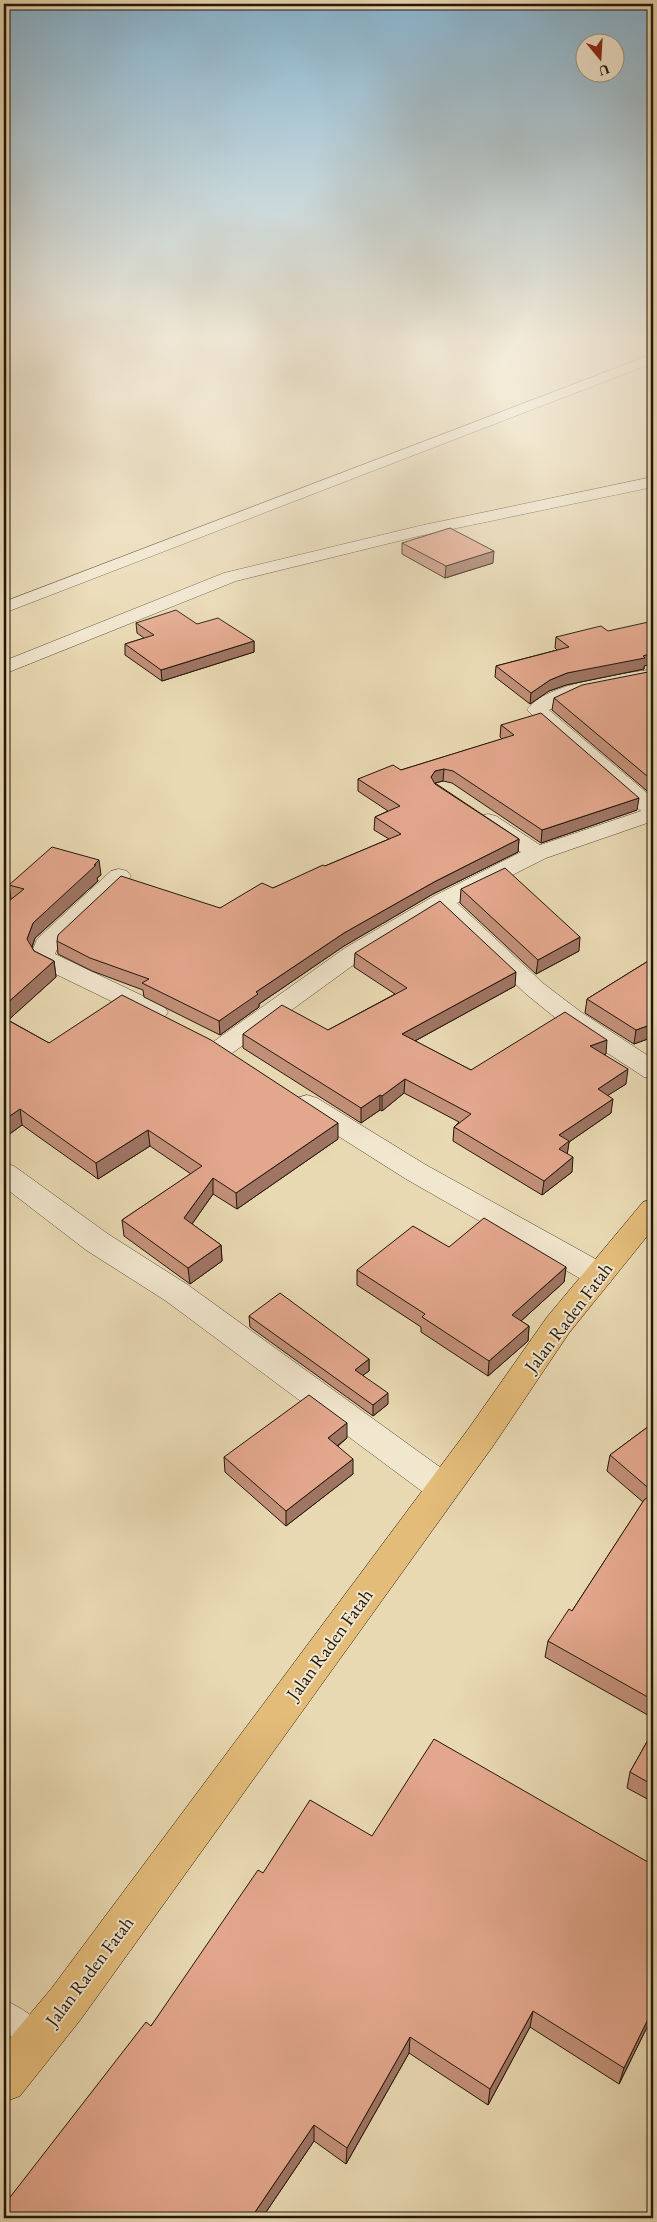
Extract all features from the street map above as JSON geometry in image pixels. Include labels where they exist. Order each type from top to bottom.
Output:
[{"type":"highway","name":"Jalan Raden Fatah","points":[[4,2080],[66,2004],[443,1488],[558,1324],[653,1209]]},
{"type":"street","points":[[302,476],[383,446]]},
{"type":"street","points":[[4,608],[427,446]]},
{"type":"street","points":[[4,668],[230,577],[419,531],[653,482]]},
{"type":"street","points":[[653,675],[560,696],[541,704],[537,710],[653,809]]},
{"type":"street","points":[[473,810],[538,853]]},
{"type":"street","points":[[222,1048],[354,954],[442,901],[538,853],[653,814]]},
{"type":"street","points":[[119,876],[46,944],[43,954],[46,960],[176,1023]]},
{"type":"street","points":[[442,901],[535,990],[572,1018],[653,1071]]},
{"type":"street","points":[[199,1035],[246,1064]]},
{"type":"street","points":[[286,1091],[416,1172],[599,1275]]},
{"type":"street","points":[[4,1173],[97,1242],[177,1293],[443,1488]]},
{"type":"lane","points":[[4,2014],[37,2039]]},
{"type":"building","points":[[450,528],[494,551],[446,566],[402,543]]},
{"type":"building","points":[[176,610],[197,624],[218,618],[254,641],[161,670],[125,644],[154,635],[136,623]]},
{"type":"building","points":[[653,621],[653,653],[643,656],[645,658],[567,673],[550,680],[531,693],[496,666],[569,647],[556,637],[601,626],[608,631]]},
{"type":"building","points":[[653,671],[653,781],[554,698],[582,685]]},
{"type":"building","points":[[541,713],[639,798],[542,830],[453,771],[444,769],[435,771],[431,777],[435,784],[519,839],[434,882],[344,933],[256,992],[258,994],[219,1021],[142,983],[149,979],[90,958],[57,941],[58,935],[121,876],[220,908],[262,883],[273,888],[323,865],[325,866],[401,834],[375,817],[400,806],[358,779],[393,765],[401,770],[514,735],[501,725]]},
{"type":"building","points":[[52,847],[99,860],[94,865],[96,865],[33,923],[27,939],[34,951],[54,961],[4,1006],[4,905],[24,889],[9,885]]},
{"type":"building","points":[[505,868],[580,937],[538,960],[461,889]]},
{"type":"building","points":[[440,901],[516,972],[402,1034],[471,1070],[565,1012],[607,1040],[590,1046],[628,1069],[598,1089],[613,1099],[559,1135],[569,1141],[559,1149],[573,1157],[544,1181],[454,1127],[471,1114],[405,1079],[382,1096],[380,1095],[361,1108],[243,1034],[282,1005],[328,1030],[407,988],[355,953]]},
{"type":"building","points":[[653,958],[653,1024],[636,1030],[587,999]]},
{"type":"building","points":[[122,995],[211,1040],[338,1123],[236,1193],[213,1178],[184,1218],[221,1245],[188,1268],[122,1220],[202,1166],[148,1130],[96,1163],[20,1109],[4,1120],[4,1018],[49,1043]]},
{"type":"building","points":[[484,1218],[566,1267],[512,1315],[529,1326],[489,1361],[422,1317],[425,1314],[357,1270],[413,1226],[449,1247]]},
{"type":"building","points":[[280,1293],[369,1359],[355,1370],[388,1393],[373,1405],[249,1316]]},
{"type":"building","points":[[309,1395],[347,1423],[328,1438],[353,1459],[286,1511],[224,1457]]},
{"type":"building","points":[[653,1423],[653,1492],[610,1455]]},
{"type":"building","points":[[653,1493],[653,1548],[647,1553],[653,1556],[653,1700],[548,1641],[569,1609],[572,1611],[644,1500]]},
{"type":"building","points":[[653,1731],[653,1785],[630,1772]]},
{"type":"building","points":[[434,1739],[653,1865],[653,2009],[624,2068],[533,2011],[490,2089],[410,2037],[347,2148],[314,2125],[251,2218],[4,2218],[4,2205],[146,2022],[151,2026],[258,1870],[263,1873],[310,1800],[372,1836]]}]
